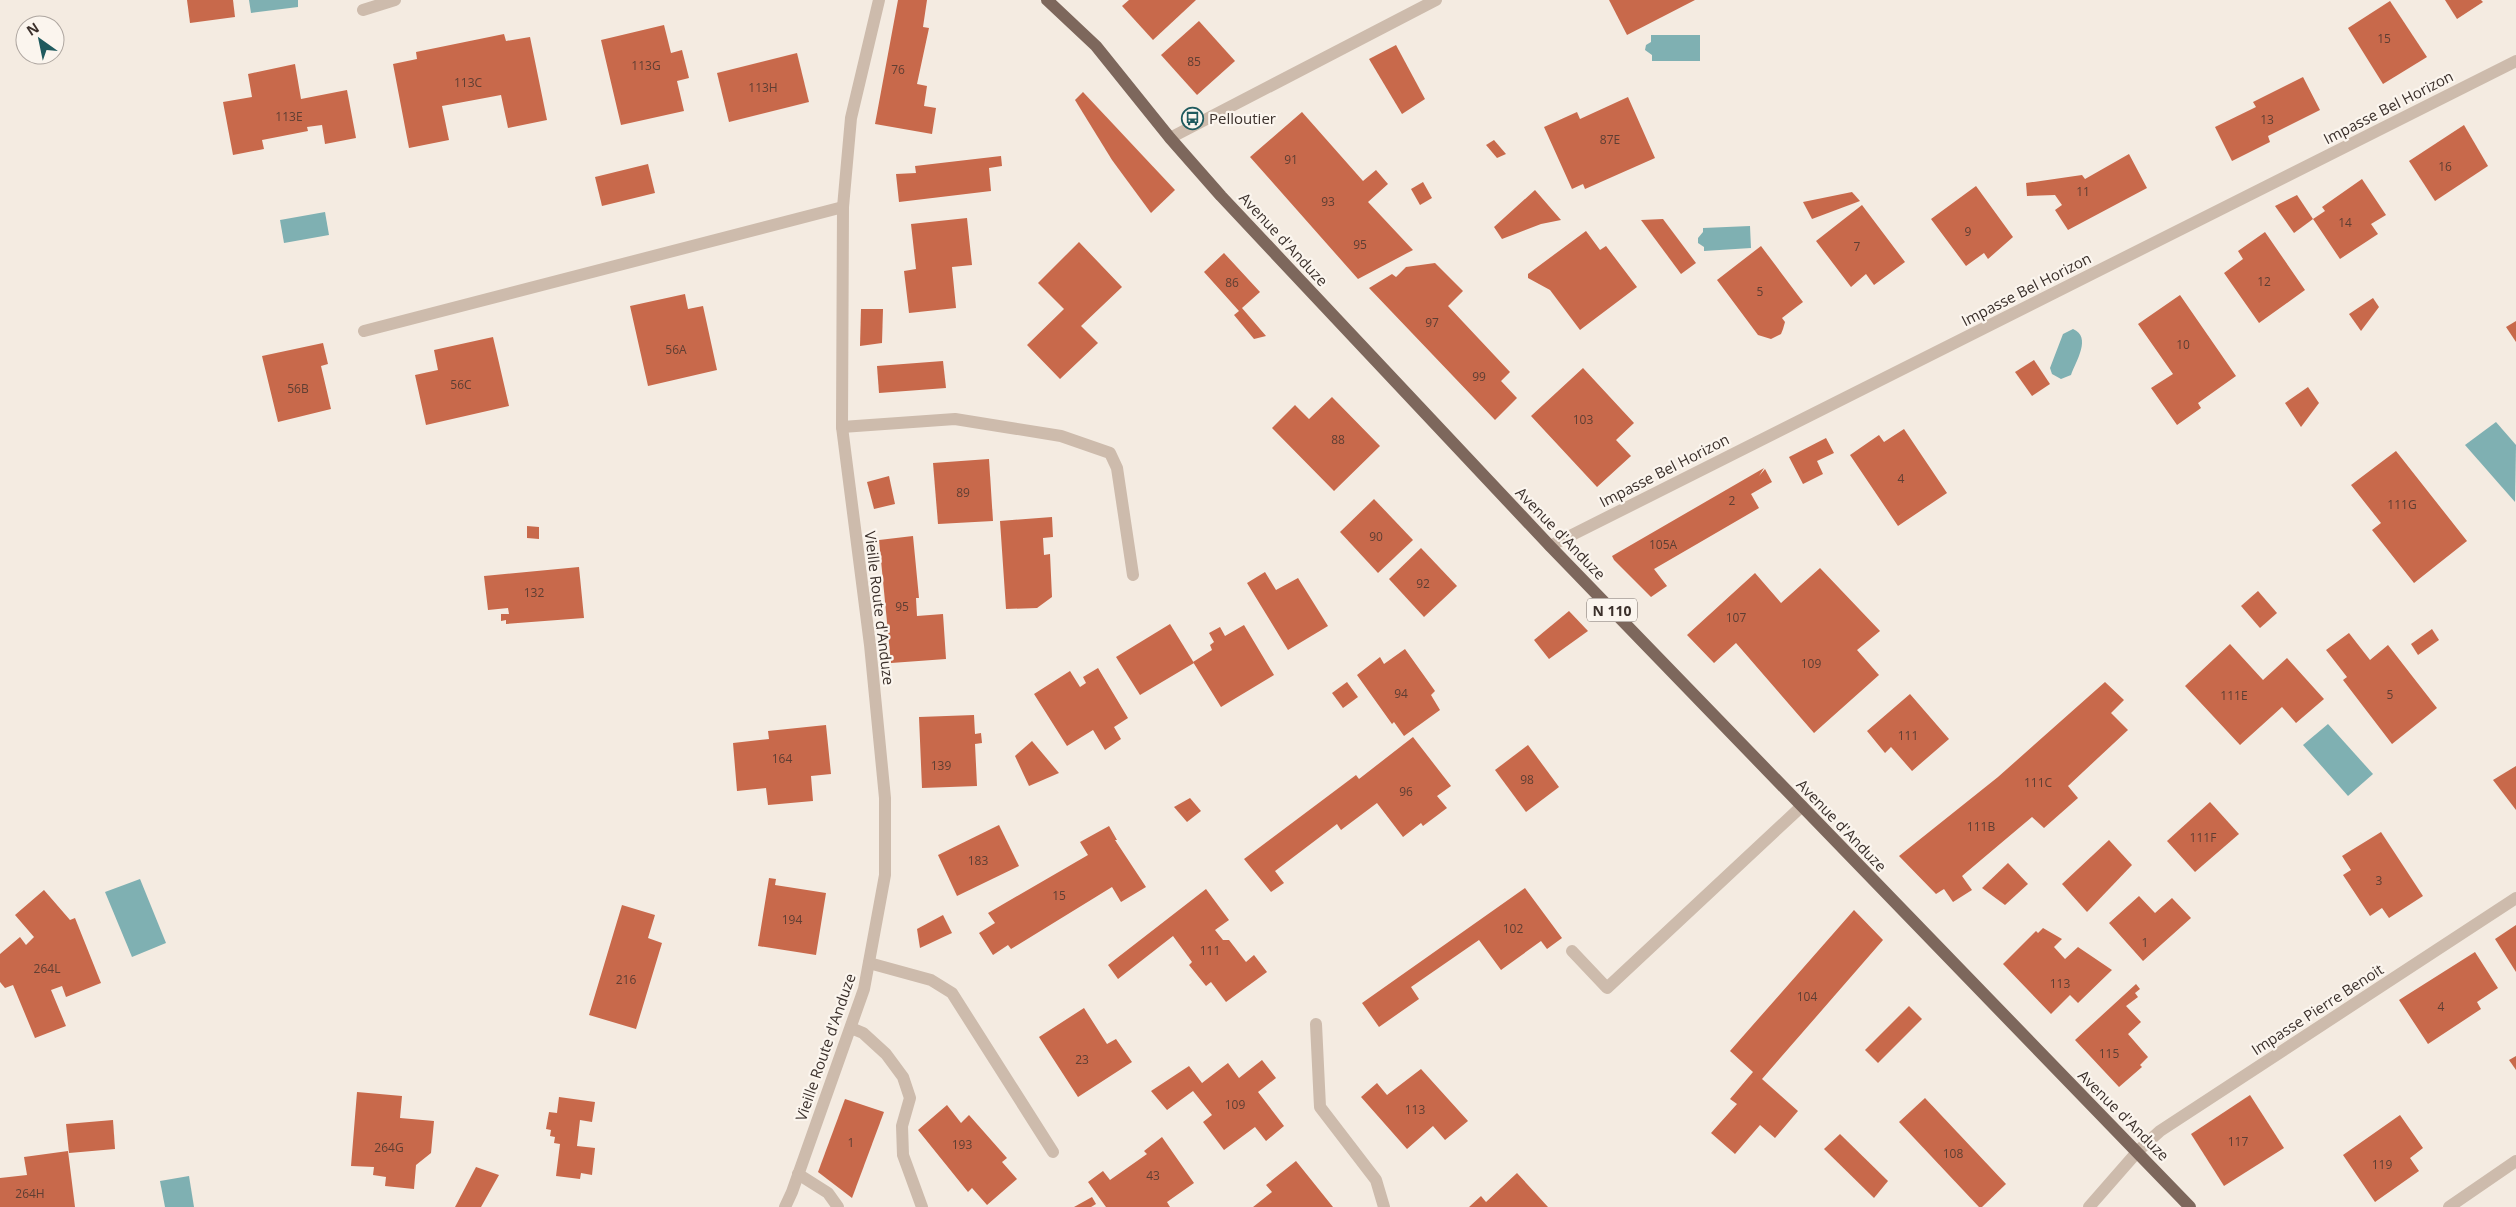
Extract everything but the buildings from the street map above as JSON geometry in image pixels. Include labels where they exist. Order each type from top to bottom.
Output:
[{"type":"main road","name":"Avenue d'Anduze","points":[[1047,0],[1096,46],[1170,138],[1227,202],[1550,546],[2096,1110],[2138,1150],[2190,1207]]},
{"type":"street","points":[[363,10],[394,0]]},
{"type":"street","name":"Vieille Route d'Anduze","points":[[784,1207],[798,1174],[864,990],[885,875],[885,798],[870,645],[842,426],[843,207],[851,118],[879,0]]},
{"type":"street","points":[[1170,138],[1436,0]]},
{"type":"street","name":"Impasse Bel Horizon","points":[[1550,546],[2516,61]]},
{"type":"street","points":[[364,331],[843,207]]},
{"type":"street","points":[[842,426],[955,419],[1061,436],[1110,453],[1118,468],[1133,575]]},
{"type":"street","points":[[1572,951],[1607,988],[1802,806]]},
{"type":"street","name":"Impasse Pierre Benoit","points":[[2089,1207],[2138,1150],[2160,1131],[2516,898]]},
{"type":"street","points":[[869,963],[931,980],[952,993],[1053,1152]]},
{"type":"street","points":[[1316,1024],[1320,1107],[1376,1180],[1384,1207]]},
{"type":"street","points":[[851,1028],[863,1033],[886,1054],[903,1077],[910,1098],[902,1126],[903,1155],[922,1207]]},
{"type":"street","points":[[2449,1207],[2516,1161]]},
{"type":"street","points":[[798,1174],[828,1193],[838,1207]]},
{"type":"water","points":[[249,0],[298,0],[298,7],[251,13]]},
{"type":"water","points":[[1651,35],[1700,35],[1700,61],[1652,61],[1652,55],[1645,50],[1646,45],[1651,42]]},
{"type":"water","points":[[325,212],[329,235],[284,243],[280,220]]},
{"type":"water","points":[[1750,226],[1751,248],[1704,251],[1704,247],[1698,243],[1698,238],[1703,232],[1703,228]]},
{"type":"water","points":[[2073,329],[2079,333],[2081,338],[2081,350],[2071,375],[2061,379],[2052,374],[2050,368],[2063,334]]},
{"type":"water","points":[[2496,422],[2516,445],[2515,502],[2465,445]]},
{"type":"water","points":[[2328,724],[2373,774],[2348,796],[2303,745]]},
{"type":"water","points":[[140,879],[166,943],[132,957],[105,892]]},
{"type":"water","points":[[189,1176],[194,1207],[165,1207],[160,1181]]},
{"type":"place","name":"Pelloutier","points":[[1193,118]]}]
